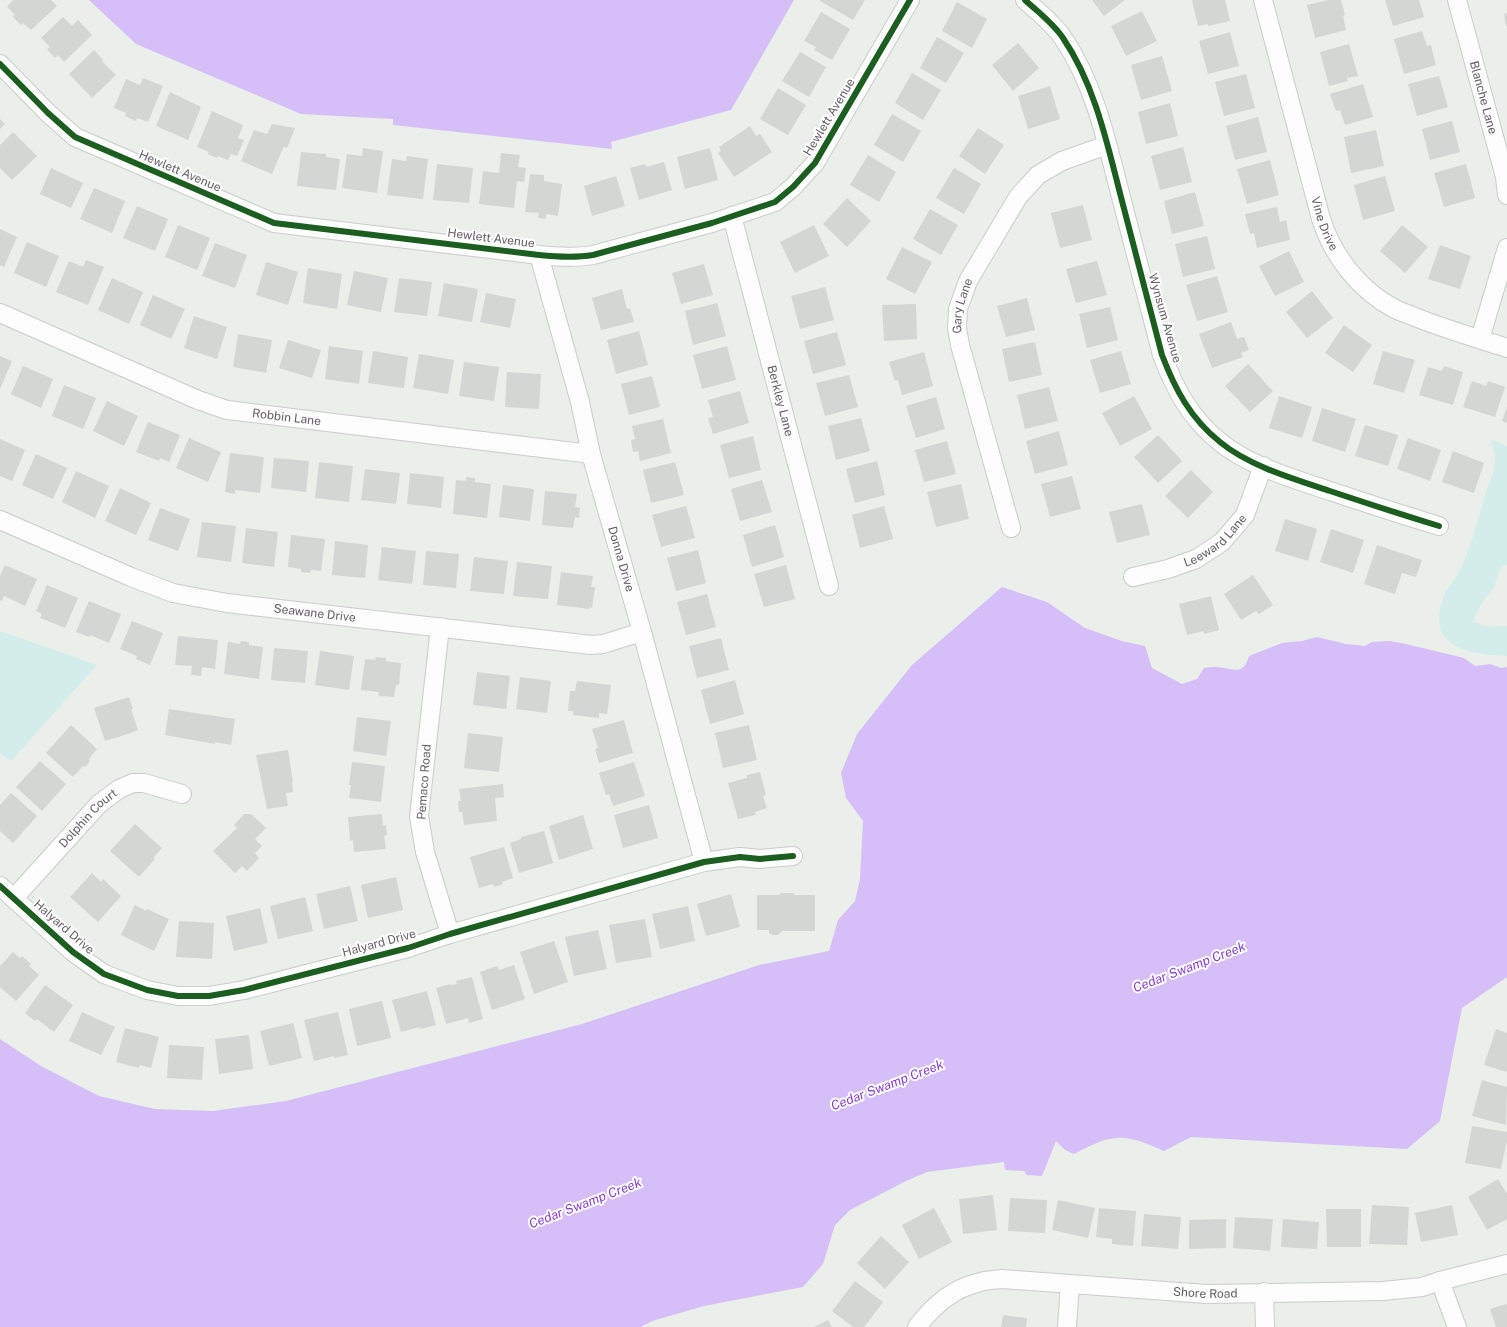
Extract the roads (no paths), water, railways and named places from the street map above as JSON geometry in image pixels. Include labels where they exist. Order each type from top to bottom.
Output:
[{"type":"street","name":"Hewlett Avenue","points":[[0,64],[48,113],[75,136],[274,223],[539,255],[568,257],[593,255],[712,223],[775,202],[792,188],[815,163],[910,0]]},
{"type":"street","name":"Wynsum Avenue","points":[[1024,0],[1047,20],[1063,37],[1078,63],[1088,86],[1108,145],[1162,355],[1174,385],[1193,416],[1220,442],[1241,456],[1263,466],[1298,480],[1439,526]]},
{"type":"street","name":"Vine Drive","points":[[1263,0],[1321,220],[1325,231],[1344,265],[1366,289],[1395,309],[1428,323],[1507,348]]},
{"type":"street","name":"Blanche Lane","points":[[1457,0],[1505,177],[1507,194]]},
{"type":"street","name":"Gary Lane","points":[[1011,528],[960,345],[957,328],[958,309],[968,281],[1023,191],[1038,175],[1062,161],[1108,145]]},
{"type":"street","name":"Berkley Lane","points":[[732,216],[829,586]]},
{"type":"street","points":[[1480,339],[1507,248]]},
{"type":"street","name":"Donna Drive","points":[[539,255],[580,402],[591,454],[642,632],[704,862]]},
{"type":"street","name":"Robbin Lane","points":[[0,313],[198,400],[227,410],[591,454]]},
{"type":"street","name":"Leeward Lane","points":[[1133,578],[1168,569],[1196,559],[1222,542],[1245,515],[1263,466]]},
{"type":"street","name":"Seawane Drive","points":[[0,520],[131,577],[173,593],[228,603],[591,645],[603,644],[642,632]]},
{"type":"street","name":"Pemaco Road","points":[[440,627],[419,816],[425,852],[450,934]]},
{"type":"street","name":"Dolphin Court","points":[[14,898],[99,804],[120,789],[133,782],[144,783],[182,794]]},
{"type":"street","name":"Halyard Drive","points":[[0,886],[73,952],[104,974],[147,990],[178,996],[208,996],[244,990],[408,948],[450,934],[704,862],[740,857],[760,859],[793,856]]},
{"type":"street","name":"Shore Road","points":[[917,1327],[939,1303],[960,1290],[978,1282],[1002,1279],[1207,1294],[1383,1291],[1422,1287],[1507,1264]]},
{"type":"street","points":[[1440,1281],[1457,1327]]},
{"type":"street","points":[[1067,1327],[1070,1284]]},
{"type":"street","points":[[1264,1292],[1264,1327]]},
{"type":"water","points":[[89,0],[794,0],[731,110],[611,142],[612,149],[393,125],[393,119],[301,114],[136,44]]},
{"type":"water","name":"Cedar Swamp Creek","points":[[1002,587],[1047,602],[1085,628],[1122,641],[1145,646],[1152,668],[1182,684],[1197,679],[1204,668],[1217,667],[1236,670],[1240,669],[1247,663],[1249,656],[1282,643],[1302,641],[1317,637],[1346,644],[1365,646],[1372,642],[1390,641],[1464,658],[1475,666],[1490,664],[1501,668],[1507,667],[1507,977],[1462,1008],[1440,1121],[1407,1149],[1191,1137],[1164,1151],[1135,1140],[1118,1138],[1098,1142],[1074,1154],[1065,1150],[1056,1141],[1042,1176],[1026,1175],[1025,1171],[1005,1170],[1004,1162],[927,1172],[906,1181],[850,1210],[835,1225],[823,1264],[803,1287],[704,1306],[652,1321],[641,1327],[0,1327],[0,1039],[41,1066],[99,1096],[155,1109],[213,1111],[286,1101],[582,1024],[759,965],[829,951],[838,920],[855,901],[860,879],[863,821],[846,798],[841,773],[857,734],[912,665]]}]
